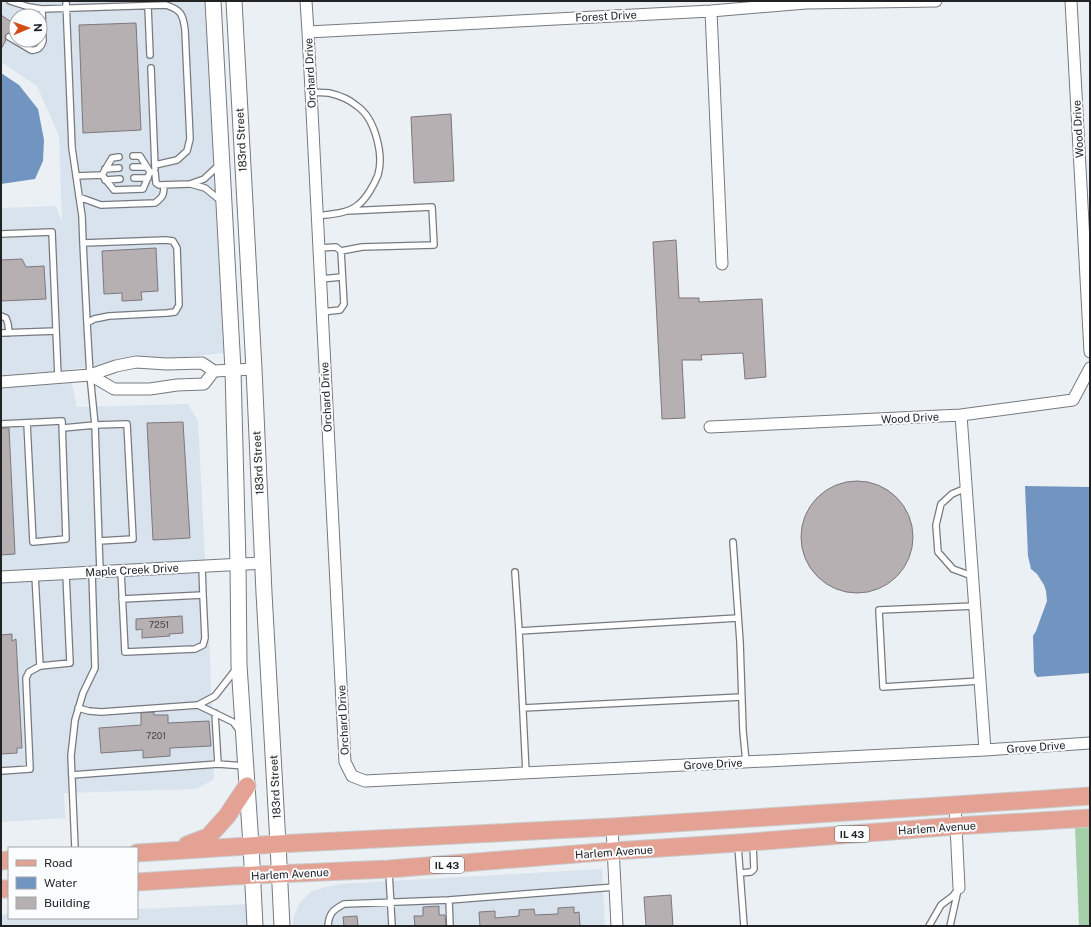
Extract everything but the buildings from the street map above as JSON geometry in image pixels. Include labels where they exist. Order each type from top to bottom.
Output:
[{"type":"main road","points":[[174,851],[208,837],[227,816],[247,786]]},
{"type":"main road","name":"Harlem Avenue","points":[[138,853],[251,845],[612,827],[1090,796]]},
{"type":"main road","name":"Harlem Avenue","points":[[138,882],[389,869],[956,826],[1090,818]]},
{"type":"street","name":"183rd Street","points":[[213,1],[233,370],[239,665],[255,926]]},
{"type":"street","name":"183rd Street","points":[[234,1],[282,926]]},
{"type":"street","points":[[306,1],[308,32]]},
{"type":"street","name":"Forest Drive","points":[[308,32],[711,11],[806,3],[936,1]]},
{"type":"street","name":"Wood Drive","points":[[1071,1],[1090,352]]},
{"type":"street","points":[[711,11],[722,264]]},
{"type":"street","name":"Orchard Drive","points":[[308,32],[345,762]]},
{"type":"street","points":[[1,382],[90,375],[116,366],[136,362],[167,364],[202,363],[214,371],[254,369]]},
{"type":"street","name":"Wood Drive","points":[[710,427],[961,415],[1073,400],[1090,368]]},
{"type":"street","points":[[90,375],[114,389],[150,389],[177,385],[204,384],[214,371]]},
{"type":"street","points":[[961,415],[985,750]]},
{"type":"street","name":"Maple Creek Drive","points":[[1,577],[263,563]]},
{"type":"street","name":"Grove Drive","points":[[345,762],[352,776],[365,781],[985,750],[1090,743]]},
{"type":"street","points":[[955,805],[959,888]]},
{"type":"street","points":[[612,827],[617,926]]},
{"type":"lane","points":[[10,1],[36,8]]},
{"type":"lane","points":[[66,1],[72,148],[82,216],[90,375],[95,425],[99,541],[96,572],[95,668],[83,693],[78,708],[75,720],[71,756],[75,847]]},
{"type":"lane","points":[[48,9],[166,5],[177,9],[184,18],[190,139],[187,152],[177,160],[155,165]]},
{"type":"lane","points":[[148,6],[150,55]]},
{"type":"lane","points":[[27,48],[35,51],[40,48]]},
{"type":"lane","points":[[104,177],[114,190],[143,189],[155,165],[151,68]]},
{"type":"lane","points":[[311,92],[329,93],[341,97],[357,106],[369,118],[376,133],[379,156],[378,174],[372,189],[358,205],[347,211]]},
{"type":"lane","points":[[133,156],[140,156],[156,183],[159,185],[190,184],[205,188],[224,203]]},
{"type":"lane","points":[[104,177],[106,169],[112,158],[119,157]]},
{"type":"lane","points":[[190,184],[204,179],[222,162]]},
{"type":"lane","points":[[133,167],[147,167]]},
{"type":"lane","points":[[106,169],[119,168]]},
{"type":"lane","points":[[134,178],[151,174]]},
{"type":"lane","points":[[76,176],[120,179]]},
{"type":"lane","points":[[79,197],[100,205],[155,202],[164,194],[164,185]]},
{"type":"lane","points":[[317,216],[347,211],[432,207],[434,245],[362,247],[341,251]]},
{"type":"lane","points":[[1,234],[52,232],[58,377]]},
{"type":"lane","points":[[83,243],[166,240],[173,241],[177,248],[179,305],[175,312],[109,316],[94,319],[87,323]]},
{"type":"lane","points":[[319,248],[336,247],[341,251],[344,304],[340,310],[322,312]]},
{"type":"lane","points":[[320,279],[342,277]]},
{"type":"lane","points":[[1,316],[6,318],[9,333]]},
{"type":"lane","points":[[1,333],[56,331]]},
{"type":"lane","points":[[1,424],[28,422],[62,421],[66,539],[33,542],[28,422]]},
{"type":"lane","points":[[63,428],[127,424],[134,538],[99,541]]},
{"type":"lane","points":[[966,488],[952,494],[942,504],[936,524],[938,552],[953,569],[972,576]]},
{"type":"lane","points":[[733,542],[746,762]]},
{"type":"lane","points":[[121,571],[125,652],[195,649],[203,645],[205,638],[202,566]]},
{"type":"lane","points":[[515,572],[526,773]]},
{"type":"lane","points":[[1,770],[30,769],[26,678],[29,672],[40,666],[70,663],[66,574]]},
{"type":"lane","points":[[34,575],[40,666]]},
{"type":"lane","points":[[122,599],[203,595]]},
{"type":"lane","points":[[974,606],[879,610],[883,687],[980,681]]},
{"type":"lane","points":[[519,631],[738,618]]},
{"type":"lane","points":[[78,708],[101,712],[198,705],[215,696],[239,665]]},
{"type":"lane","points":[[523,708],[742,697]]},
{"type":"lane","points":[[198,705],[233,722],[244,736]]},
{"type":"lane","points":[[215,713],[218,764]]},
{"type":"lane","points":[[72,775],[218,764],[246,766]]},
{"type":"lane","points":[[744,926],[740,873],[746,843]]},
{"type":"lane","points":[[740,873],[751,872],[754,869],[746,843]]},
{"type":"lane","points":[[389,869],[392,926]]},
{"type":"lane","points":[[328,926],[334,910],[344,904],[450,900],[615,887]]},
{"type":"lane","points":[[929,926],[941,905],[953,896],[959,888]]},
{"type":"lane","points":[[950,926],[959,888]]},
{"type":"lane","points":[[450,900],[450,926]]},
{"type":"shaded area","points":[[1,1],[206,1],[224,353],[69,369],[77,407],[188,404],[198,421],[210,658],[214,779],[196,789],[64,793],[65,818],[1,822],[1,208],[56,206],[62,222],[59,136],[37,86],[1,62]]},
{"type":"shaded area","points":[[602,869],[605,926],[293,926],[293,919],[300,902],[312,891],[339,884]]},
{"type":"shaded area","points":[[249,904],[249,926],[1,926],[1,915],[8,914],[8,919],[138,919],[138,909]]},
{"type":"green space","points":[[1090,825],[1090,926],[1079,926],[1075,826]]},
{"type":"water","points":[[1,73],[19,85],[38,109],[44,140],[43,161],[35,179],[1,184]]},
{"type":"water","points":[[1025,486],[1090,487],[1090,673],[1037,677],[1034,672],[1033,636],[1047,601],[1044,585],[1037,574],[1031,569],[1028,556]]}]
